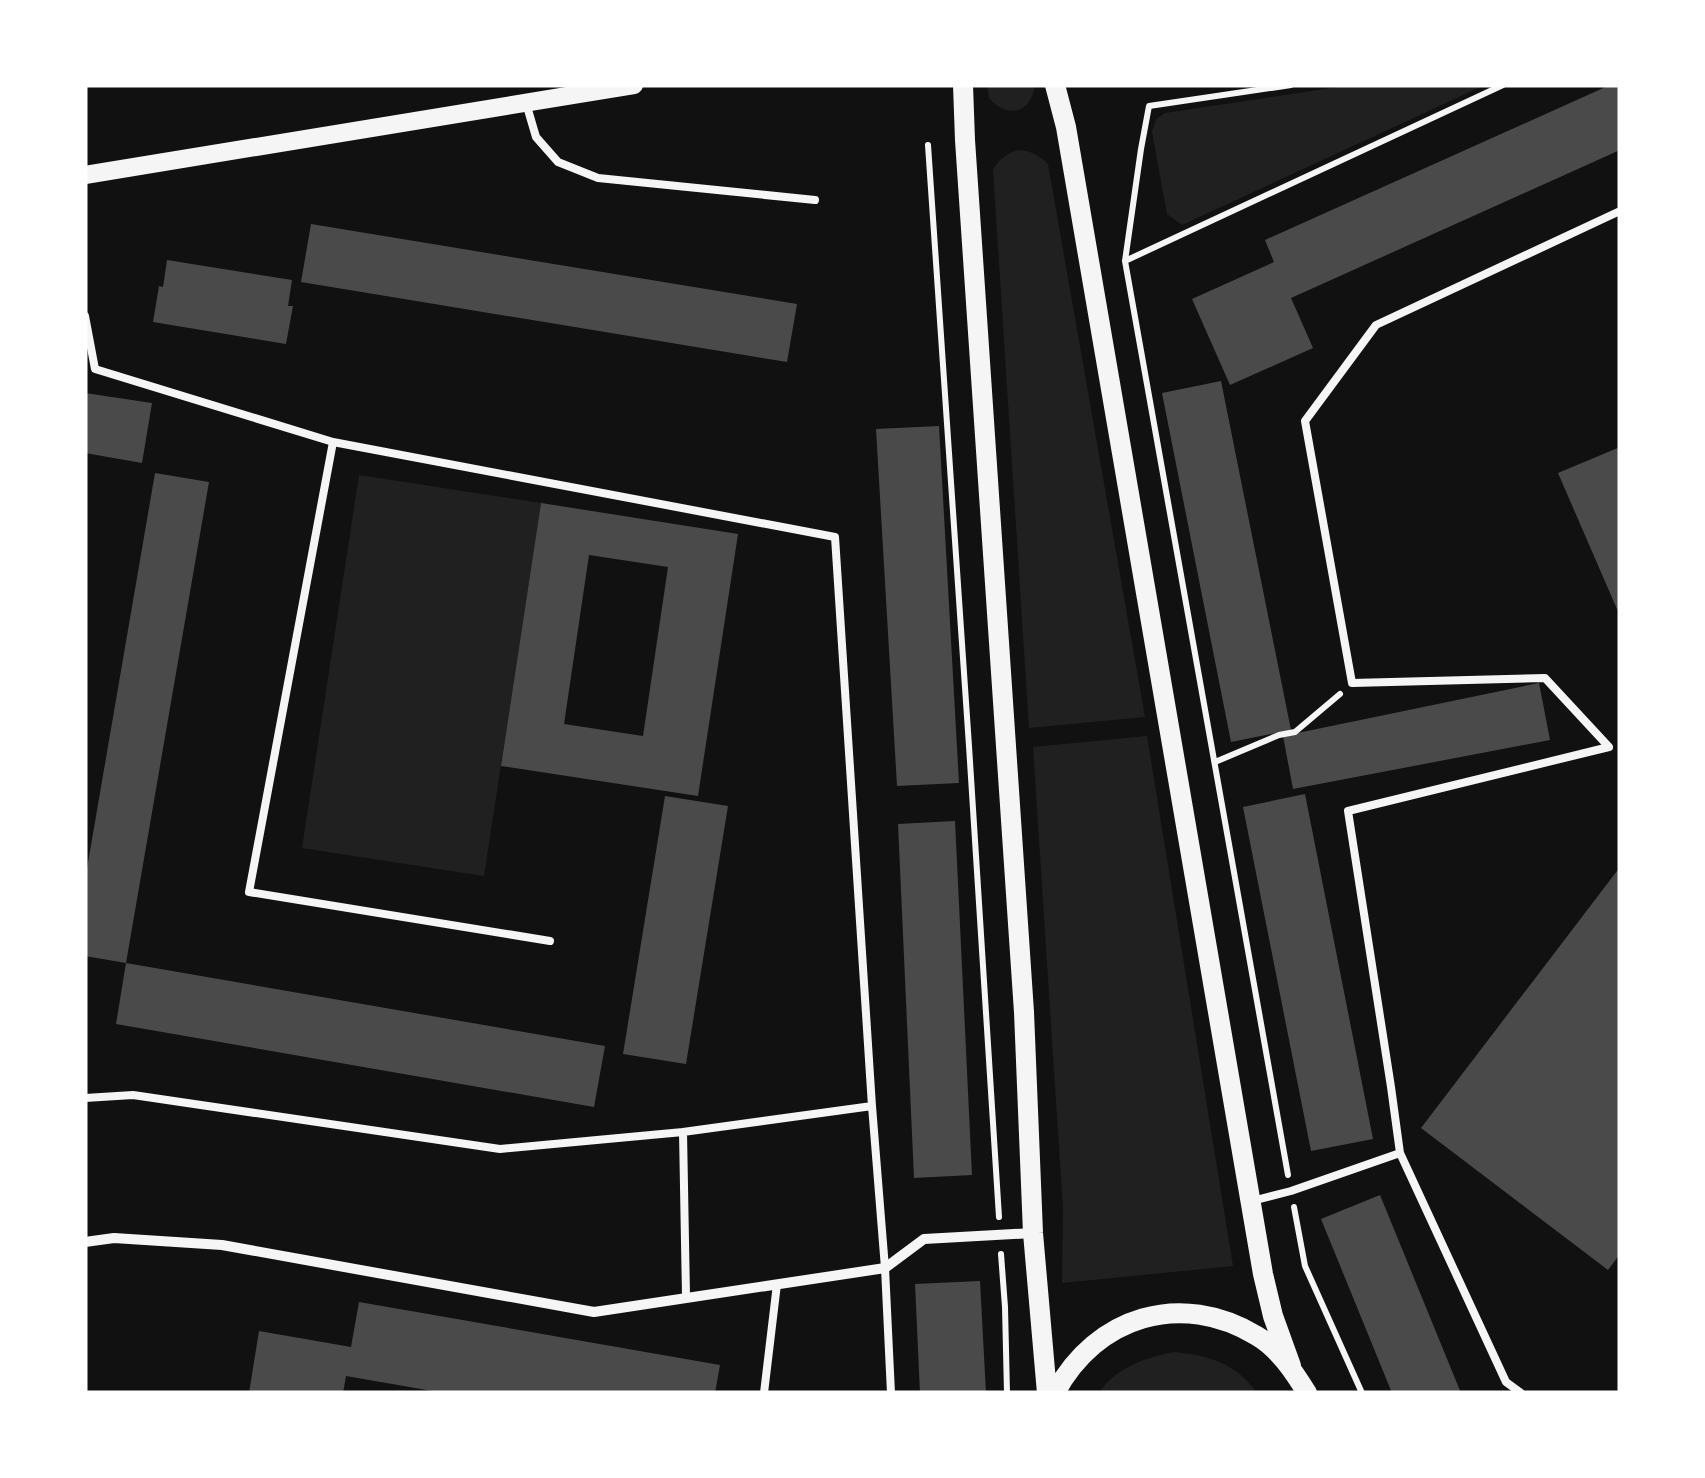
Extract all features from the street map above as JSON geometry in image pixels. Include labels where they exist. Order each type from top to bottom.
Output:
[{"type":"main road","points":[[964,85],[1024,1012],[1033,1233],[1047,1393]]},
{"type":"main road","points":[[1055,85],[1066,127],[1263,1274],[1291,1366],[1308,1393]]},
{"type":"main road","points":[[1056,1393],[1068,1369],[1099,1338],[1137,1319],[1179,1312],[1222,1318],[1260,1337],[1291,1366]]},
{"type":"street","points":[[85,175],[634,85]]},
{"type":"street","points":[[85,1242],[114,1238],[222,1245],[594,1312],[885,1268],[924,1239],[1033,1233]]},
{"type":"lane","points":[[526,102],[536,138],[558,162],[598,178],[814,200]]},
{"type":"lane","points":[[1608,746],[1545,678],[1352,683],[1305,421],[1376,326],[1620,212]]},
{"type":"lane","points":[[85,316],[95,369],[333,442],[835,537],[891,1393]]},
{"type":"lane","points":[[333,442],[249,892],[550,940]]},
{"type":"lane","points":[[1521,1393],[1506,1382],[1400,1153],[1348,812],[1620,743]]},
{"type":"lane","points":[[85,1098],[133,1094],[500,1149],[683,1132],[872,1106]]},
{"type":"lane","points":[[683,1132],[686,1296]]},
{"type":"lane","points":[[1252,1201],[1400,1153]]},
{"type":"lane","points":[[764,1393],[777,1284]]},
{"type":"path","points":[[1291,85],[1149,106],[1125,261],[1305,1266],[1362,1393]]},
{"type":"path","points":[[1125,261],[1503,85]]},
{"type":"path","points":[[928,145],[1005,1308],[1006,1393]]},
{"type":"path","points":[[1215,762],[1279,735],[1296,732],[1352,683]]},
{"type":"shaded area","points":[[987,85],[1035,85],[1029,102],[1010,111],[989,98]]},
{"type":"shaded area","points":[[1351,85],[1485,85],[1182,225],[1167,214],[1152,132],[1156,119],[1165,113]]},
{"type":"shaded area","points":[[1018,150],[1034,154],[1048,164],[1145,717],[1029,728],[993,170],[1003,157]]},
{"type":"shaded area","points":[[359,475],[541,503],[484,876],[302,848]]},
{"type":"shaded area","points":[[1147,736],[1233,1266],[1062,1283],[1063,1209],[1033,747]]},
{"type":"shaded area","points":[[1174,1352],[1220,1362],[1240,1374],[1257,1393],[1099,1393],[1114,1376],[1132,1365]]},
{"type":"building","points":[[1610,85],[1620,85],[1620,150],[1291,298],[1313,348],[1230,385],[1192,299],[1274,262],[1265,240]]},
{"type":"building","points":[[311,224],[797,304],[787,362],[301,282]]},
{"type":"building","points":[[167,260],[292,280],[288,306],[293,306],[286,344],[153,322]]},
{"type":"building","points":[[1221,381],[1291,730],[1231,742],[1162,393]]},
{"type":"building","points":[[85,393],[152,403],[142,463],[85,453]]},
{"type":"building","points":[[939,426],[959,783],[897,786],[876,429]]},
{"type":"building","points":[[1620,447],[1620,616],[1558,473]]},
{"type":"building","points":[[155,473],[209,482],[126,963],[85,956],[85,880]]},
{"type":"building","points":[[541,503],[738,534],[698,796],[501,766]],"holes":[[[589,555],[668,567],[643,736],[564,724]]]},
{"type":"building","points":[[1539,683],[1550,740],[1293,789],[1283,736]]},
{"type":"building","points":[[1305,794],[1373,1139],[1311,1151],[1243,807]]},
{"type":"building","points":[[665,796],[728,806],[686,1064],[623,1054]]},
{"type":"building","points":[[955,821],[972,1175],[914,1178],[898,824]]},
{"type":"building","points":[[1620,867],[1620,1254],[1608,1270],[1421,1128]]},
{"type":"building","points":[[126,963],[605,1046],[594,1107],[116,1024]]},
{"type":"building","points":[[1380,1195],[1461,1393],[1392,1393],[1321,1219]]},
{"type":"building","points":[[980,1281],[986,1393],[920,1393],[915,1284]]},
{"type":"building","points":[[359,1302],[720,1365],[715,1393],[444,1393],[346,1376],[343,1393],[249,1393],[259,1331],[351,1347]]}]
